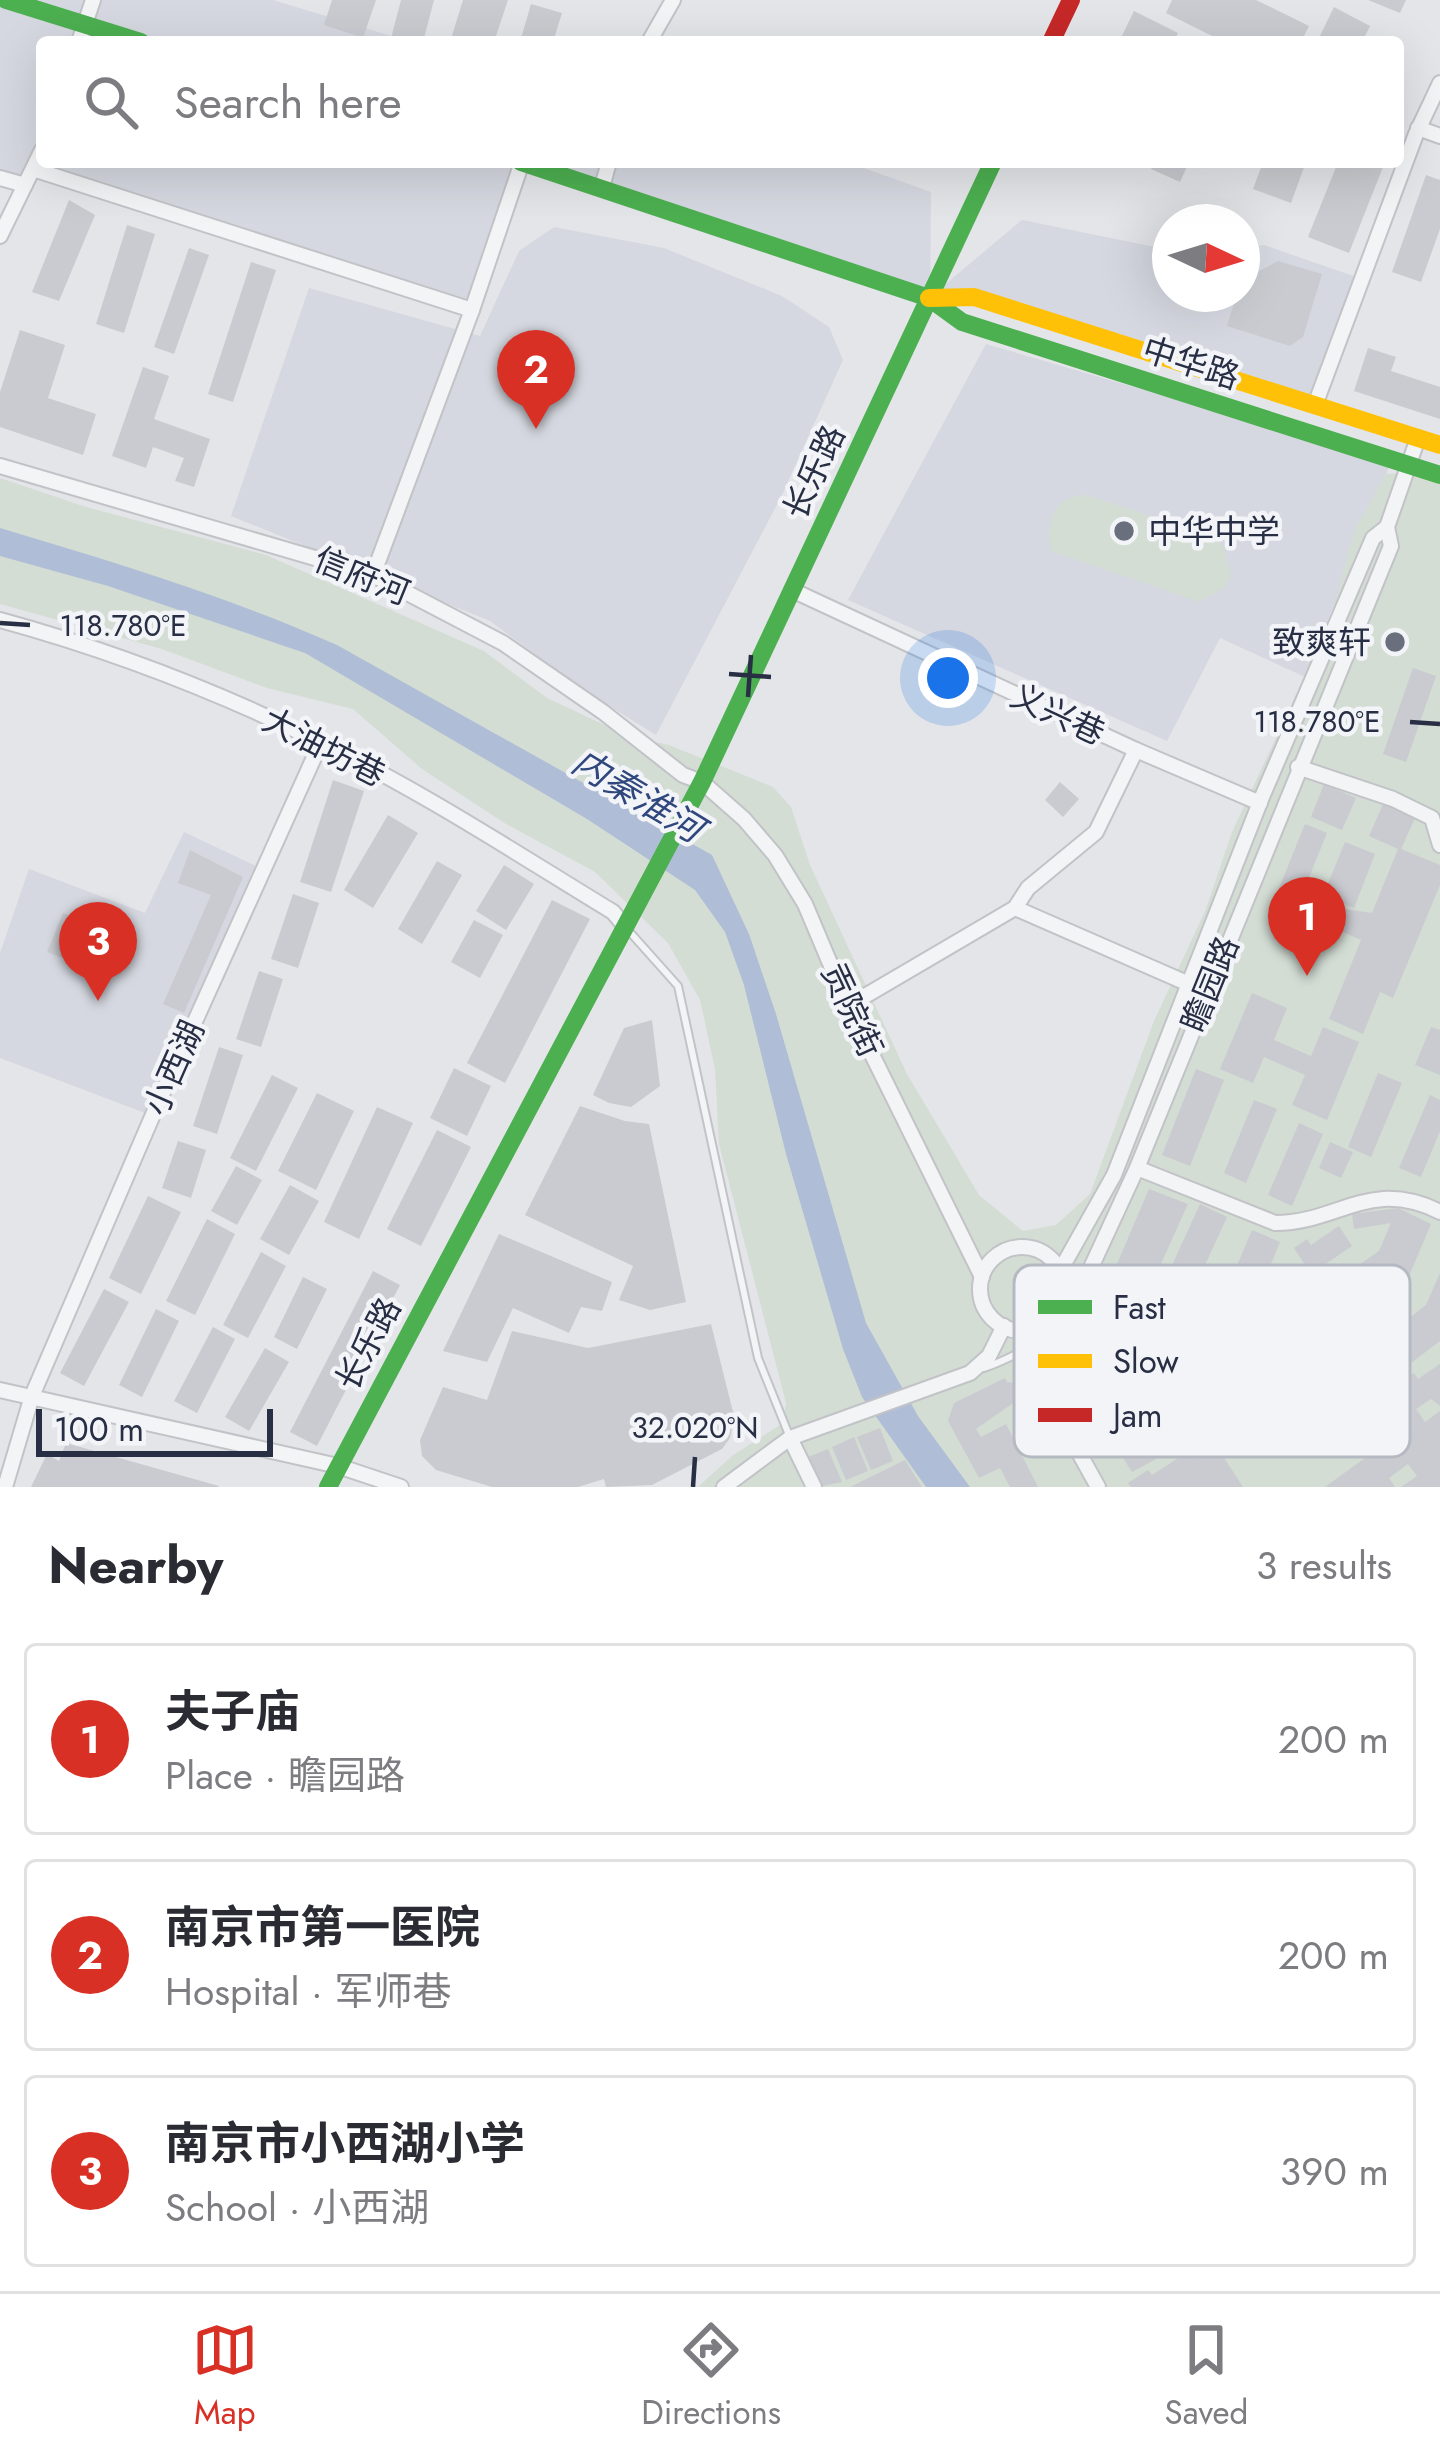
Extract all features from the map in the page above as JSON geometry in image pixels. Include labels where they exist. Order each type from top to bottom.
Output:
[{"type":"main road","points":[[6,0],[82,33]]},
{"type":"main road","points":[[1054,36],[1071,0]]},
{"type":"main road","name":"中华路","points":[[541,168],[929,298],[962,322],[1440,475]]},
{"type":"main road","name":"长乐路","points":[[328,1487],[688,807],[692,779],[792,590],[990,168]]},
{"type":"main road","name":"中华路","points":[[929,298],[974,297],[1440,445]]},
{"type":"street","points":[[82,33],[93,0]]},
{"type":"street","points":[[652,36],[673,0]]},
{"type":"street","points":[[1404,166],[1440,83]]},
{"type":"street","points":[[1418,128],[1440,136]]},
{"type":"street","points":[[0,236],[36,163]]},
{"type":"street","points":[[373,574],[520,168]]},
{"type":"street","points":[[602,187],[607,168]]},
{"type":"street","points":[[1315,405],[1403,168]]},
{"type":"street","points":[[33,169],[472,310]]},
{"type":"street","points":[[0,178],[25,185]]},
{"type":"street","name":"瞻园路","points":[[1092,1265],[1137,1168],[1391,546],[1387,527],[1418,438]]},
{"type":"street","name":"信府河","points":[[0,466],[373,574],[503,643],[692,779]]},
{"type":"street","name":"瞻园路","points":[[1063,1265],[1114,1174],[1261,800],[1373,538],[1387,527]]},
{"type":"street","name":"义兴巷","points":[[792,590],[1136,750],[1261,800],[1269,811],[1282,804]]},
{"type":"street","name":"大油坊巷","points":[[0,620],[71,639],[220,695],[321,742],[434,803],[627,919]]},
{"type":"street","name":"小西湖","points":[[5,1487],[32,1396],[321,742]]},
{"type":"street","points":[[848,1006],[1015,908],[1028,889],[1096,832],[1136,750]]},
{"type":"street","points":[[1298,767],[1393,799],[1432,818],[1440,845]]},
{"type":"street","name":"贡院街","points":[[692,779],[743,819],[775,855],[805,904],[848,1006],[982,1277]]},
{"type":"street","points":[[1252,823],[1266,818],[1271,832]]},
{"type":"street","points":[[1015,908],[1189,984]]},
{"type":"street","points":[[1137,1168],[1275,1223],[1295,1223],[1376,1199],[1414,1199],[1440,1212]]},
{"type":"street","points":[[1014,1329],[984,1306],[982,1277],[998,1254],[1026,1246],[1056,1265]]},
{"type":"street","points":[[724,1487],[790,1438],[970,1373],[989,1356],[1004,1326]]},
{"type":"street","points":[[0,1390],[338,1466],[401,1487]]},
{"type":"street","points":[[790,1438],[814,1487]]},
{"type":"street","points":[[1081,1457],[1098,1487]]},
{"type":"lane","points":[[627,919],[678,986],[758,1358],[790,1438]]},
{"type":"lane","points":[[970,1373],[1014,1354]]},
{"type":"shaded area","points":[[0,0],[273,0],[391,36],[36,36],[36,168],[521,168],[472,310],[33,169],[25,185],[0,178]]},
{"type":"shaded area","points":[[538,168],[864,168],[931,192],[930,297],[1022,220],[1152,246],[1152,312],[1260,312],[1260,246],[1264,245],[1362,279],[1315,405],[974,297],[929,298]]},
{"type":"shaded area","points":[[554,227],[664,248],[782,296],[829,327],[843,360],[781,497],[656,735],[585,691],[490,621],[231,516],[309,288],[480,336],[519,251]]},
{"type":"shaded area","name":"中华中学","points":[[986,344],[1391,462],[1305,677],[1220,638],[1167,741],[848,600]]},
{"type":"shaded area","points":[[1440,471],[1440,1487],[698,1487],[732,1456],[783,1423],[786,1403],[719,1144],[715,1069],[700,1000],[668,943],[595,872],[506,824],[422,769],[353,709],[267,688],[162,649],[0,604],[0,478],[86,507],[266,555],[484,651],[547,698],[628,736],[669,745],[773,787],[791,807],[810,865],[907,1074],[979,1195],[1023,1231],[1056,1225],[1090,1194],[1154,1021],[1206,909],[1232,832],[1329,624],[1354,531],[1386,474]]},
{"type":"shaded area","points":[[1087,495],[1214,537],[1222,545],[1231,574],[1225,587],[1200,602],[1051,551],[1049,529],[1054,512],[1066,500]]},
{"type":"shaded area","points":[[184,832],[256,866],[145,1113],[0,1058],[0,953],[29,869],[145,913]]},
{"type":"water","points":[[0,528],[213,596],[337,645],[712,855],[749,934],[776,1014],[866,1323],[918,1416],[970,1487],[926,1487],[862,1397],[843,1349],[786,1154],[744,985],[725,932],[695,890],[587,819],[305,653],[108,586],[0,556]]},
{"type":"building","points":[[332,0],[376,0],[364,36],[324,25]]},
{"type":"building","points":[[401,0],[434,0],[425,36],[392,36]]},
{"type":"building","points":[[463,0],[508,0],[496,36],[452,36]]},
{"type":"building","points":[[1172,0],[1256,0],[1309,26],[1304,36],[1212,36],[1166,13]]},
{"type":"building","points":[[1368,0],[1406,0],[1400,13]]},
{"type":"building","points":[[531,4],[562,13],[555,36],[522,36]]},
{"type":"building","points":[[1334,7],[1370,26],[1365,36],[1320,36]]},
{"type":"building","points":[[1134,11],[1178,33],[1177,36],[1122,36]]},
{"type":"building","points":[[1151,168],[1186,168],[1180,182]]},
{"type":"building","points":[[1261,168],[1304,168],[1291,203],[1253,189]]},
{"type":"building","points":[[1336,168],[1383,168],[1349,253],[1308,237]]},
{"type":"building","points":[[1426,175],[1440,180],[1440,229],[1421,282],[1392,272]]},
{"type":"building","points":[[69,200],[95,215],[59,301],[32,292]]},
{"type":"building","points":[[127,225],[155,234],[124,333],[96,324]]},
{"type":"building","points":[[189,248],[209,255],[174,354],[154,347]]},
{"type":"building","points":[[1278,261],[1322,274],[1303,337],[1290,346],[1227,326],[1231,312],[1260,312],[1260,270]]},
{"type":"building","points":[[251,262],[276,270],[233,402],[208,394]]},
{"type":"building","points":[[20,330],[65,345],[48,398],[96,414],[83,455],[0,427],[0,392]]},
{"type":"building","points":[[1368,348],[1396,357],[1391,371],[1440,387],[1440,419],[1354,391]]},
{"type":"building","points":[[143,367],[169,376],[154,419],[210,439],[194,487],[175,481],[184,458],[153,447],[146,468],[112,456]]},
{"type":"building","points":[[1413,668],[1436,676],[1406,762],[1383,754]]},
{"type":"building","points":[[333,780],[364,791],[331,892],[300,882]]},
{"type":"building","points":[[1060,782],[1079,799],[1063,817],[1045,800]]},
{"type":"building","points":[[1324,784],[1356,798],[1342,830],[1311,817]]},
{"type":"building","points":[[1384,802],[1416,816],[1401,849],[1440,865],[1440,885],[1393,998],[1380,992],[1363,1034],[1329,1019],[1361,940],[1336,929],[1344,909],[1372,913],[1398,849],[1369,836]]},
{"type":"building","points":[[388,815],[418,833],[373,908],[344,890]]},
{"type":"building","points":[[1305,824],[1327,833],[1293,917],[1271,908]]},
{"type":"building","points":[[1345,842],[1375,854],[1354,908],[1323,896]]},
{"type":"building","points":[[190,850],[243,877],[184,1013],[163,1004],[211,895],[178,883]]},
{"type":"building","points":[[437,861],[462,875],[422,944],[398,929]]},
{"type":"building","points":[[504,865],[534,884],[506,930],[476,911]]},
{"type":"building","points":[[293,894],[319,903],[298,968],[271,959]]},
{"type":"building","points":[[552,900],[590,919],[505,1083],[467,1063]]},
{"type":"building","points":[[63,913],[127,938],[112,977],[47,952]]},
{"type":"building","points":[[474,920],[503,935],[480,978],[451,962]]},
{"type":"building","points":[[259,971],[283,979],[261,1047],[236,1039]]},
{"type":"building","points":[[1252,993],[1287,1008],[1274,1040],[1311,1056],[1323,1027],[1359,1042],[1327,1120],[1292,1105],[1305,1075],[1264,1057],[1253,1083],[1220,1069]]},
{"type":"building","points":[[652,1020],[660,1086],[631,1107],[593,1095],[624,1028]]},
{"type":"building","points":[[1431,1027],[1440,1030],[1440,1075],[1415,1065]]},
{"type":"building","points":[[219,1047],[243,1055],[217,1134],[193,1126]]},
{"type":"building","points":[[454,1068],[491,1086],[467,1136],[430,1118]]},
{"type":"building","points":[[1196,1069],[1224,1080],[1190,1166],[1162,1155]]},
{"type":"building","points":[[1378,1073],[1402,1083],[1371,1157],[1348,1147]]},
{"type":"building","points":[[272,1075],[298,1088],[256,1171],[230,1158]]},
{"type":"building","points":[[317,1093],[354,1111],[316,1190],[278,1171]]},
{"type":"building","points":[[1430,1095],[1440,1100],[1440,1131],[1421,1177],[1399,1168]]},
{"type":"building","points":[[1254,1100],[1277,1109],[1246,1183],[1224,1173]]},
{"type":"building","points":[[580,1106],[649,1124],[686,1302],[650,1310],[619,1300],[633,1266],[525,1215]]},
{"type":"building","points":[[377,1107],[413,1123],[359,1239],[324,1222]]},
{"type":"building","points":[[1299,1123],[1323,1134],[1292,1206],[1268,1195]]},
{"type":"building","points":[[437,1130],[471,1147],[421,1246],[387,1229]]},
{"type":"building","points":[[178,1141],[206,1150],[191,1198],[162,1188]]},
{"type":"building","points":[[1330,1142],[1353,1152],[1341,1178],[1319,1168]]},
{"type":"building","points":[[236,1166],[262,1180],[237,1225],[211,1211]]},
{"type":"building","points":[[290,1185],[319,1201],[289,1255],[260,1239]]},
{"type":"building","points":[[1149,1189],[1188,1204],[1160,1265],[1117,1264]]},
{"type":"building","points":[[148,1196],[181,1212],[141,1294],[109,1278]]},
{"type":"building","points":[[1200,1204],[1227,1217],[1205,1265],[1172,1265]]},
{"type":"building","points":[[1398,1208],[1431,1224],[1410,1274],[1410,1265],[1359,1265],[1379,1251],[1391,1223],[1354,1229],[1352,1214]]},
{"type":"building","points":[[207,1219],[235,1234],[195,1315],[166,1301]]},
{"type":"building","points":[[1339,1226],[1352,1246],[1324,1265],[1305,1265],[1294,1248],[1307,1239],[1311,1245]]},
{"type":"building","points":[[1252,1230],[1280,1242],[1271,1265],[1237,1265]]},
{"type":"building","points":[[499,1234],[612,1282],[602,1311],[581,1307],[569,1333],[513,1308],[487,1362],[443,1351]]},
{"type":"building","points":[[261,1252],[286,1266],[248,1338],[223,1325]]},
{"type":"building","points":[[373,1271],[400,1285],[317,1446],[290,1432]]},
{"type":"building","points":[[1440,1273],[1440,1341],[1411,1363],[1410,1318],[1426,1305]]},
{"type":"building","points":[[303,1277],[327,1289],[297,1349],[274,1337]]},
{"type":"building","points":[[104,1289],[129,1302],[84,1386],[60,1373]]},
{"type":"building","points":[[156,1309],[179,1321],[142,1397],[119,1385]]},
{"type":"building","points":[[711,1324],[734,1416],[730,1438],[722,1449],[652,1485],[606,1487],[604,1479],[578,1487],[492,1487],[436,1470],[422,1456],[420,1440],[443,1387],[487,1400],[512,1331],[588,1348]]},
{"type":"building","points":[[213,1327],[235,1339],[197,1413],[174,1401]]},
{"type":"building","points":[[265,1348],[289,1362],[249,1431],[225,1417]]},
{"type":"building","points":[[1440,1364],[1440,1406],[1431,1399],[1416,1409],[1425,1422],[1440,1411],[1440,1487],[1401,1487],[1417,1476],[1408,1464],[1389,1478],[1395,1487],[1325,1487],[1366,1457],[1410,1457],[1410,1376],[1414,1373],[1418,1379]]},
{"type":"building","points":[[1005,1378],[1014,1383],[1014,1402],[976,1429],[981,1437],[1006,1424],[1014,1440],[1014,1457],[1023,1457],[1038,1487],[1010,1487],[1000,1468],[979,1478],[948,1421],[954,1403]]},
{"type":"building","points":[[880,1428],[893,1461],[871,1470],[857,1437]]},
{"type":"building","points":[[854,1437],[868,1471],[846,1480],[832,1447]]},
{"type":"building","points":[[66,1443],[219,1486],[31,1487],[47,1454],[59,1461]]},
{"type":"building","points":[[828,1449],[842,1482],[818,1487],[806,1458]]},
{"type":"building","points":[[1122,1457],[1160,1457],[1132,1472]]},
{"type":"building","points":[[1180,1457],[1224,1457],[1243,1487],[1131,1487],[1128,1483],[1148,1470],[1152,1475]]},
{"type":"building","points":[[905,1460],[922,1487],[850,1487]]},
{"type":"traffic: fast","points":[[6,0],[122,36]]},
{"type":"traffic: fast","points":[[539,168],[929,298],[962,322],[1440,475]]},
{"type":"traffic: fast","points":[[328,1487],[702,782],[990,168]]},
{"type":"traffic: slow","points":[[929,298],[974,297],[1440,445]]},
{"type":"traffic: jam","points":[[1054,36],[1071,0]]},
{"type":"place","name":"南京市第一医院","points":[[536,429]]},
{"type":"place","name":"中华中学","points":[[1124,531]]},
{"type":"place","name":"致爽轩","points":[[1395,642]]},
{"type":"place","name":"夫子庙","points":[[1307,976]]},
{"type":"place","name":"南京市小西湖小学","points":[[98,1001]]},
{"type":"water label","name":"内秦淮河","points":[[638,795]]}]
